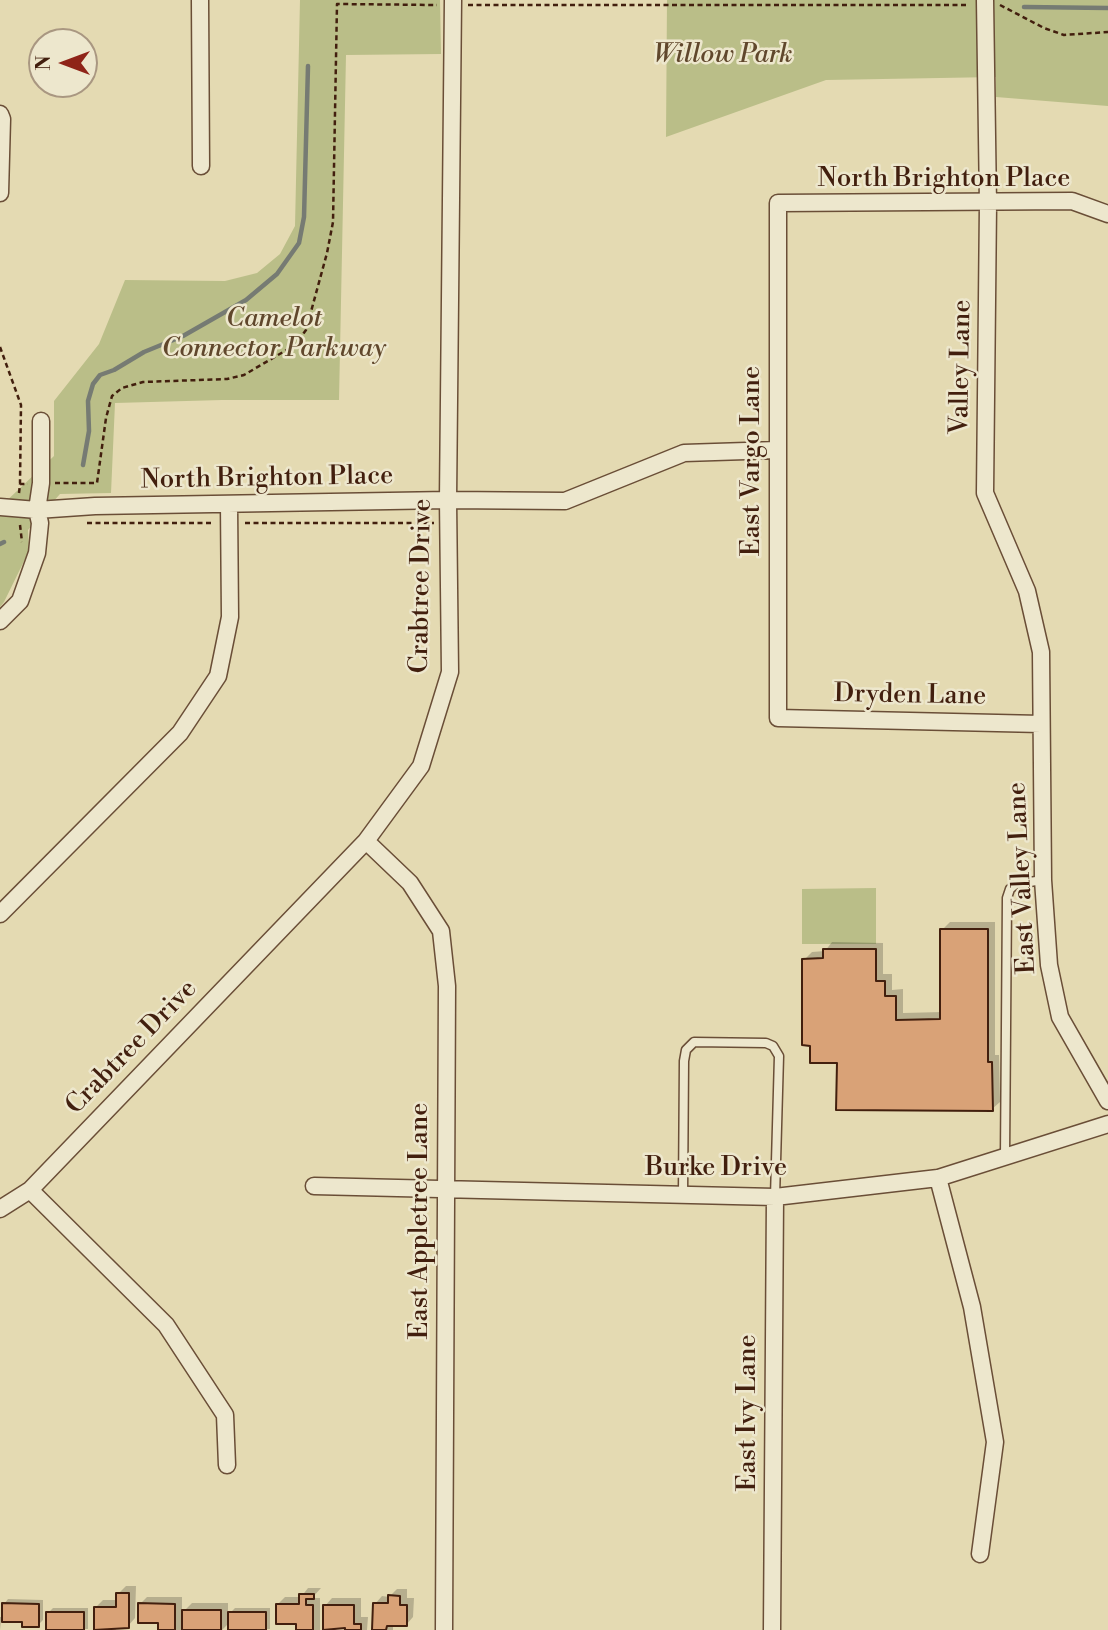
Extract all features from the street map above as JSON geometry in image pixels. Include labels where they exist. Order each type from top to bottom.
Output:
[{"type":"street","points":[[200,0],[201,166]]},
{"type":"street","name":"Valley Lane","points":[[985,0],[988,204],[985,493],[1027,591],[1041,652],[1041,723]]},
{"type":"street","name":"Crabtree Drive","points":[[0,1209],[30,1190],[366,841],[421,766],[450,672],[448,500],[453,3]]},
{"type":"street","points":[[0,114],[0,193]]},
{"type":"street","name":"North Brighton Place","points":[[778,203],[988,204],[1072,201],[1108,214]]},
{"type":"street","name":"East Vargo Lane","points":[[778,203],[778,718]]},
{"type":"street","points":[[0,621],[20,601],[37,553],[41,421]]},
{"type":"street","name":"North Brighton Place","points":[[0,507],[37,510],[95,506],[448,500],[565,501],[684,453],[777,450]]},
{"type":"street","points":[[0,914],[180,733],[218,676],[230,617],[229,504]]},
{"type":"street","name":"Dryden Lane","points":[[778,718],[1041,723]]},
{"type":"street","name":"East Valley Lane","points":[[1041,723],[1043,880],[1049,965],[1060,1017],[1108,1101]]},
{"type":"street","name":"East Appletree Lane","points":[[366,841],[410,883],[441,931],[447,986],[444,1630]]},
{"type":"street","name":"Burke Drive","points":[[314,1186],[775,1197],[939,1178],[1108,1124]]},
{"type":"street","points":[[939,1178],[972,1307],[995,1442],[981,1554]]},
{"type":"street","points":[[30,1190],[166,1325],[225,1415],[227,1465]]},
{"type":"street","name":"East Ivy Lane","points":[[772,1630],[775,1197]]},
{"type":"lane","points":[[1005,1157],[1007,898],[1010,889],[1016,884],[1043,880]]},
{"type":"lane","points":[[683,1195],[686,1050],[694,1042],[766,1043],[773,1046],[779,1056],[775,1197]]},
{"type":"path","points":[[20,484],[97,483],[106,418],[112,396],[122,388],[143,382],[227,379],[244,375],[295,345],[306,331],[333,222],[337,4],[961,2]]},
{"type":"path","points":[[1002,2],[1044,28],[1064,35],[1108,32]]},
{"type":"path","points":[[0,347],[21,405],[19,507],[22,548]]},
{"type":"green space","name":"Camelot Connector Parkway","points":[[300,0],[440,0],[441,54],[346,55],[339,400],[115,403],[111,493],[60,494],[28,530],[29,551],[0,607],[0,507],[54,456],[54,401],[99,344],[125,280],[225,281],[257,273],[280,254],[295,226]]},
{"type":"green space","name":"Willow Park","points":[[667,0],[1108,0],[1108,106],[996,97],[996,77],[826,80],[666,137]]},
{"type":"green space","points":[[876,888],[876,944],[802,944],[802,889]]},
{"type":"building","points":[[940,929],[988,929],[988,1062],[992,1062],[993,1111],[836,1110],[837,1063],[810,1063],[810,1046],[802,1045],[802,959],[823,958],[823,949],[876,949],[876,981],[885,981],[885,996],[896,996],[896,1020],[940,1019]]},
{"type":"building","points":[[116,1593],[129,1593],[129,1628],[94,1630],[94,1607],[116,1607]]},
{"type":"building","points":[[299,1594],[314,1594],[314,1599],[306,1599],[306,1605],[313,1605],[313,1630],[296,1630],[296,1624],[276,1624],[276,1604],[299,1604]]},
{"type":"building","points":[[388,1595],[400,1596],[400,1605],[407,1605],[407,1626],[387,1626],[386,1630],[372,1630],[373,1603],[388,1603]]},
{"type":"building","points":[[2,1603],[39,1604],[39,1627],[22,1627],[22,1622],[2,1622]]},
{"type":"building","points":[[138,1603],[175,1604],[175,1630],[158,1630],[158,1623],[138,1623]]},
{"type":"building","points":[[323,1605],[354,1605],[354,1624],[361,1624],[361,1630],[323,1630]]},
{"type":"building","points":[[182,1610],[221,1610],[221,1630],[182,1630]]},
{"type":"building","points":[[46,1612],[84,1612],[84,1630],[46,1630]]},
{"type":"building","points":[[228,1612],[266,1612],[266,1630],[228,1630]]},
{"type":"waterway","points":[[1024,7],[1108,8]]},
{"type":"waterway","points":[[83,465],[89,431],[88,401],[93,384],[100,375],[144,352],[183,336],[246,300],[277,274],[299,243],[304,217],[308,66]]},
{"type":"waterway","points":[[0,544],[4,542]]}]
